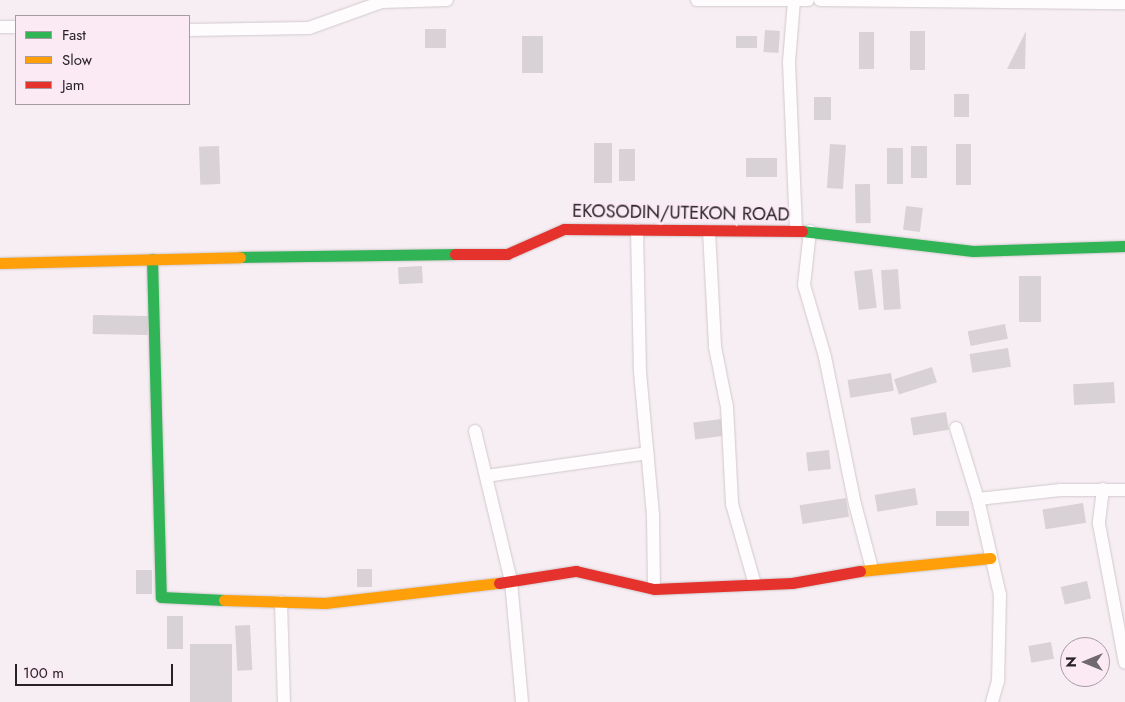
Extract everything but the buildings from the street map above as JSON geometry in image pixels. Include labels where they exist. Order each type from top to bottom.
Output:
[{"type":"street","points":[[190,30],[309,28],[382,2],[447,0]]},
{"type":"street","points":[[697,0],[808,0]]},
{"type":"street","points":[[820,0],[1125,3]]},
{"type":"street","points":[[794,1],[789,62],[796,231]]},
{"type":"street","points":[[0,26],[15,27]]},
{"type":"street","name":"EKOSODIN/UTEKON ROAD","points":[[0,263],[507,254],[564,229],[810,231],[973,251],[1125,246]]},
{"type":"street","points":[[637,230],[640,372],[647,453],[654,589]]},
{"type":"street","points":[[709,231],[714,347],[727,407],[732,504],[755,584]]},
{"type":"street","points":[[810,231],[804,285],[825,357],[854,504],[872,569]]},
{"type":"street","points":[[152,259],[161,597],[230,603],[335,602],[511,581],[576,571],[654,589],[792,583],[872,569],[990,558]]},
{"type":"street","points":[[956,428],[978,499],[1000,595],[998,681],[992,702]]},
{"type":"street","points":[[475,432],[511,581],[522,702]]},
{"type":"street","points":[[486,476],[647,453]]},
{"type":"street","points":[[978,499],[1103,489],[1125,490]]},
{"type":"street","points":[[1103,489],[1099,524],[1125,663]]},
{"type":"street","points":[[281,602],[284,702]]},
{"type":"traffic: fast","points":[[802,231],[973,251],[1125,246]]},
{"type":"traffic: fast","points":[[240,257],[455,254]]},
{"type":"traffic: fast","points":[[152,259],[161,597],[224,600]]},
{"type":"traffic: slow","points":[[0,263],[240,257]]},
{"type":"traffic: slow","points":[[860,571],[990,558]]},
{"type":"traffic: slow","points":[[224,600],[325,603],[499,583]]},
{"type":"traffic: jam","points":[[455,254],[507,254],[564,229],[802,231]]},
{"type":"traffic: jam","points":[[499,583],[576,571],[654,589],[792,583],[860,571]]}]
